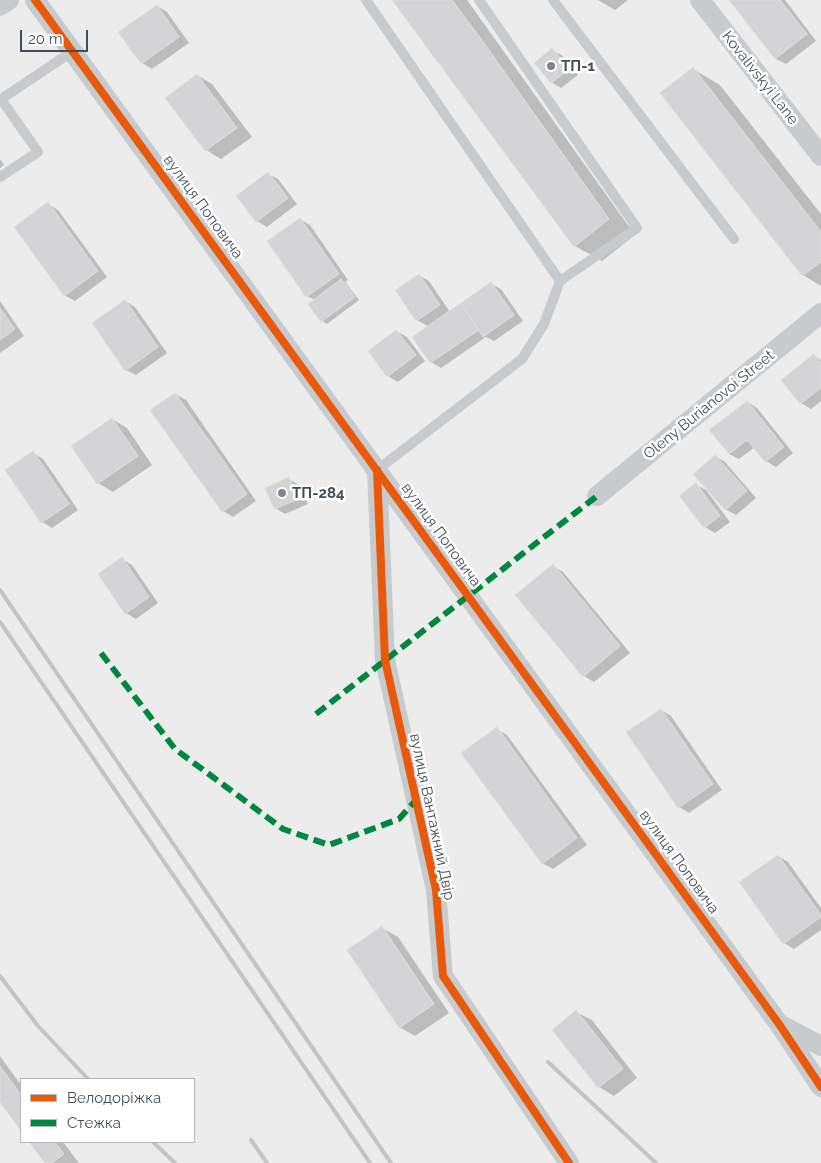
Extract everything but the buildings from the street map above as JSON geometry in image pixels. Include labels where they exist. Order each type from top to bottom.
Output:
[{"type":"street","points":[[0,6],[9,0]]},
{"type":"street","name":"вулиця Поповича","points":[[36,0],[779,1024],[821,1087]]},
{"type":"street","name":"Kovalivskyi Lane","points":[[700,0],[821,156]]},
{"type":"street","name":"Oleny Burianovoi Street","points":[[597,496],[821,313]]},
{"type":"street","name":"вулиця Вантажний Двір","points":[[377,470],[385,660],[436,890],[443,976],[569,1163]]},
{"type":"street","points":[[779,1024],[821,1046]]},
{"type":"lane","points":[[366,0],[560,281]]},
{"type":"lane","points":[[377,470],[522,359],[544,324],[560,281],[637,228],[479,0]]},
{"type":"lane","points":[[553,0],[734,239]]},
{"type":"lane","points":[[0,177],[38,152],[1,98],[73,51]]},
{"type":"railway","points":[[0,590],[391,1163]]},
{"type":"railway","points":[[0,622],[370,1163]]},
{"type":"railway","points":[[0,976],[38,1026],[87,1078]]},
{"type":"railway","points":[[548,1062],[656,1163]]},
{"type":"railway","points":[[251,1140],[267,1163]]},
{"type":"railway","points":[[154,1143],[175,1163]]},
{"type":"marked path","points":[[316,714],[597,496]]},
{"type":"marked path","points":[[101,653],[175,749],[283,829],[329,845],[399,819],[416,800]]},
{"type":"cycle path","points":[[35,0],[779,1024],[821,1087]]},
{"type":"cycle path","points":[[377,470],[385,660],[436,890],[443,976],[569,1163]]},
{"type":"place","name":"ТП-1","points":[[551,66]]},
{"type":"place","name":"ТП-284","points":[[282,493]]}]
